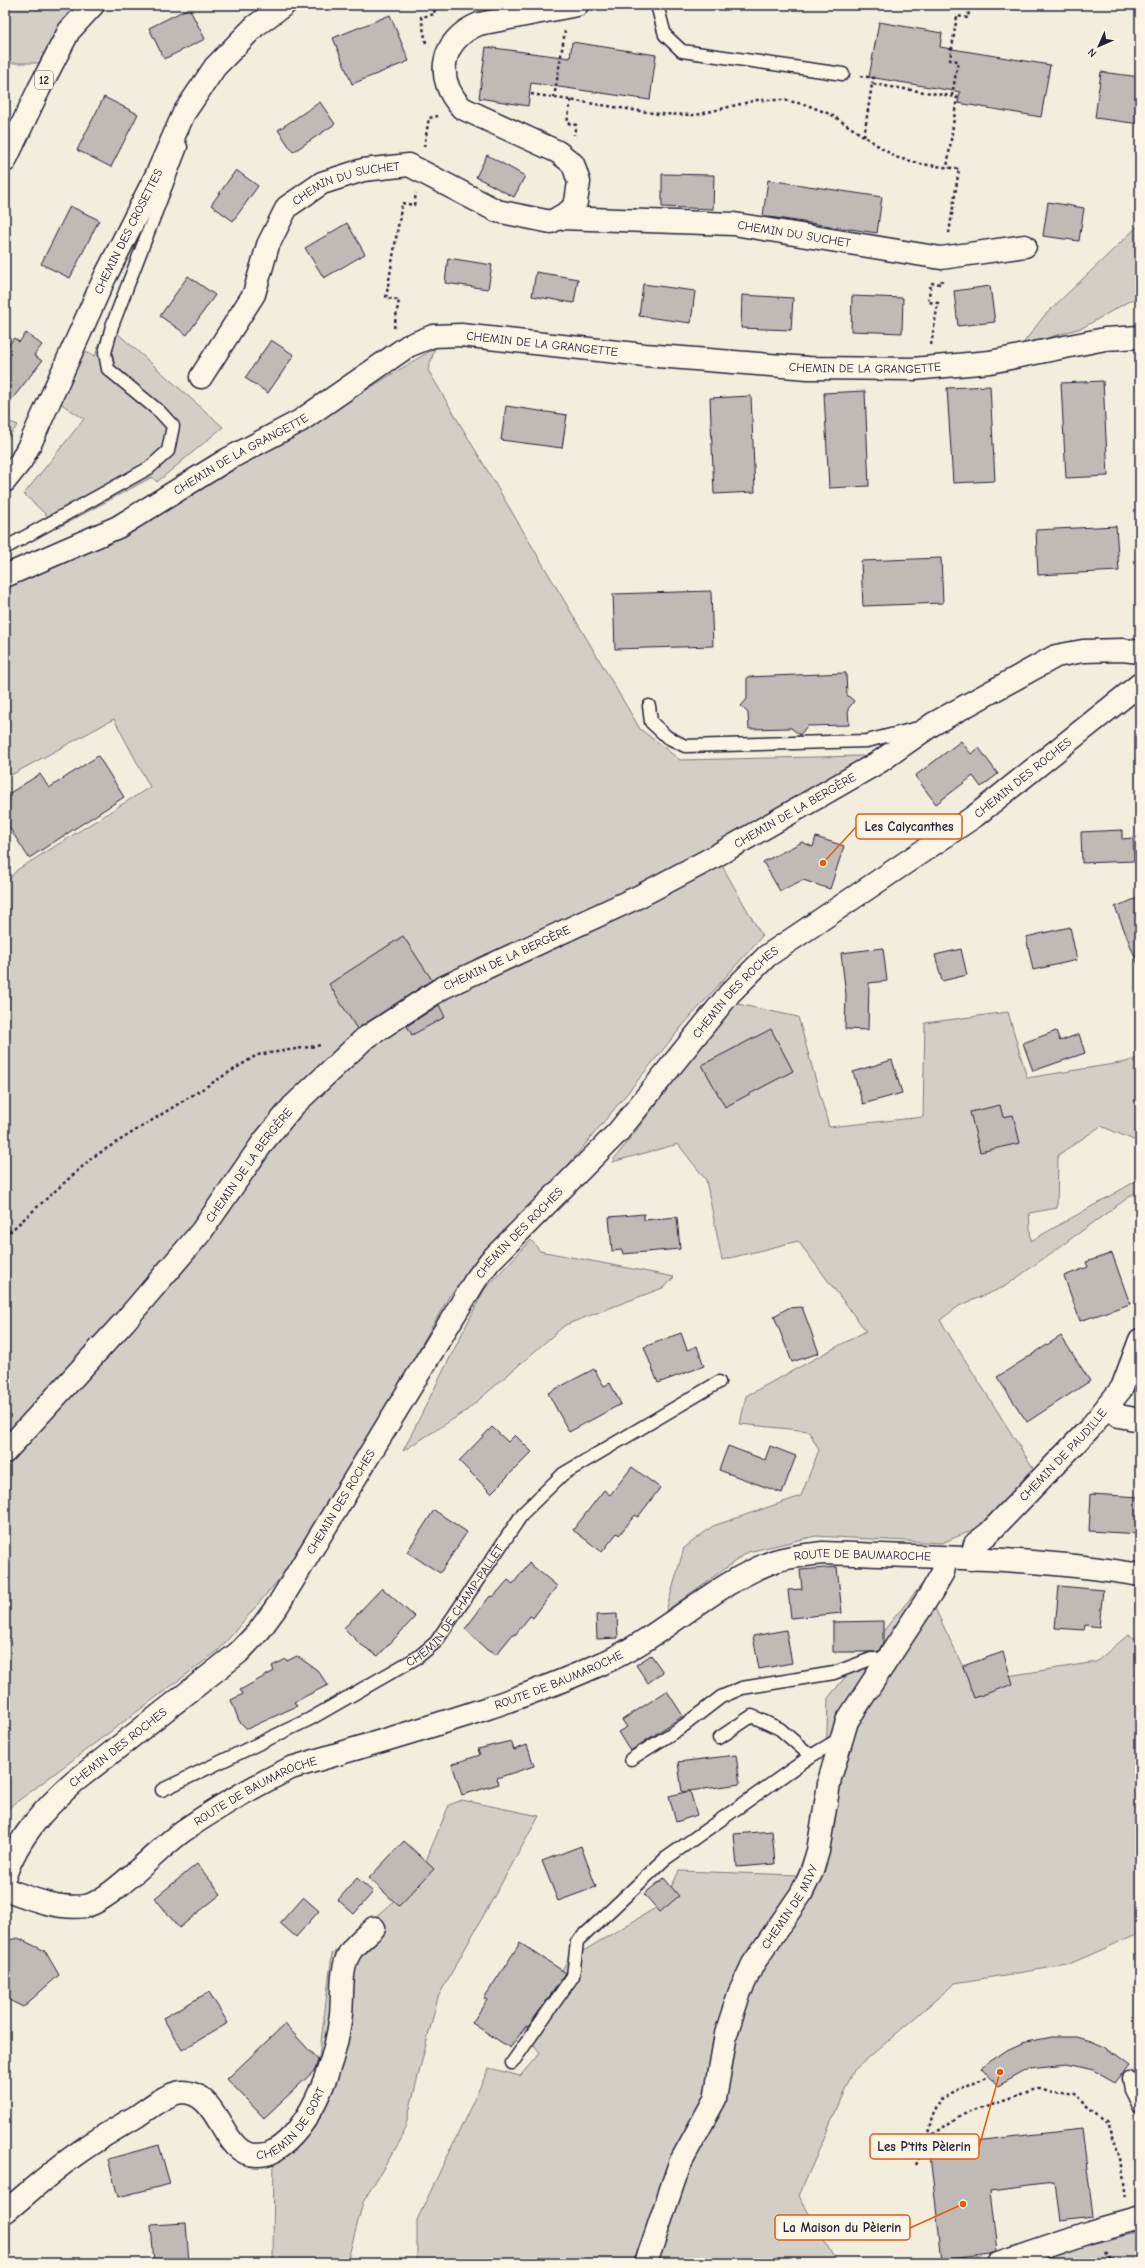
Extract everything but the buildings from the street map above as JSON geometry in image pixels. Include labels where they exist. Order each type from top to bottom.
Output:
[{"type":"street","name":"12","points":[[5,161],[39,89],[69,31],[92,5]]},
{"type":"street","name":"CHEMIN DES CROSETTES","points":[[5,481],[21,461],[31,442],[105,277],[184,113],[215,67],[255,26],[284,5]]},
{"type":"street","points":[[561,218],[570,211],[579,192],[577,173],[569,161],[558,152],[462,108],[447,89],[444,64],[452,44],[468,28],[479,24],[577,5]]},
{"type":"street","name":"CHEMIN DU SUCHET","points":[[201,377],[254,294],[268,245],[287,207],[322,183],[363,170],[409,165],[497,211],[551,222],[561,218],[734,224],[941,258],[1025,246]]},
{"type":"street","name":"CHEMIN DE LA GRANGETTE","points":[[5,576],[118,527],[228,459],[300,421],[408,346],[433,336],[461,335],[645,355],[808,368],[912,369],[990,362],[1105,339],[1140,337]]},
{"type":"street","name":"CHEMIN DE LA BERGÈRE","points":[[5,1452],[101,1348],[202,1232],[264,1141],[293,1106],[364,1039],[442,988],[638,897],[719,854],[879,762],[933,724],[1056,656],[1083,651],[1123,650],[1140,652]]},
{"type":"street","name":"CHEMIN DES ROCHES","points":[[5,1875],[18,1845],[39,1816],[53,1801],[74,1782],[238,1653],[260,1631],[278,1605],[471,1288],[490,1261],[618,1132],[730,993],[767,956],[975,816],[1140,684]]},
{"type":"street","name":"CHEMIN DE PAUDILLE","points":[[971,1559],[975,1544],[989,1533],[1089,1429],[1122,1388],[1140,1340]]},
{"type":"street","points":[[1108,1405],[1119,1416],[1140,1420]]},
{"type":"street","name":"ROUTE DE BAUMAROCHE","points":[[5,1889],[51,1904],[85,1906],[102,1899],[182,1831],[264,1782],[292,1768],[531,1694],[603,1664],[734,1582],[776,1561],[800,1555],[823,1553],[971,1559],[1084,1567],[1140,1575]]},
{"type":"street","name":"CHEMIN DE MIVY","points":[[646,2263],[680,2163],[715,2099],[726,2034],[739,1994],[753,1964],[801,1894],[812,1871],[818,1851],[830,1778],[847,1721],[943,1572],[946,1558]]},
{"type":"street","name":"CHEMIN DE GORT","points":[[5,2212],[78,2153],[153,2105],[172,2095],[182,2092],[204,2101],[238,2150],[247,2155],[262,2155],[273,2152],[291,2138],[305,2119],[318,2095],[338,2036],[344,1969],[349,1953],[374,1928]]},
{"type":"street","points":[[999,2263],[1090,2232],[1133,2220]]},
{"type":"lane","points":[[657,5],[665,35],[682,51],[843,74]]},
{"type":"lane","points":[[5,548],[149,468],[168,451],[173,426],[160,412],[108,369],[105,353],[112,326],[181,147],[175,133]]},
{"type":"lane","points":[[649,706],[651,722],[667,737],[685,746],[867,741],[933,724]]},
{"type":"lane","name":"CHEMIN DE CHAMP-PALLET","points":[[162,1790],[310,1719],[418,1657],[436,1642],[523,1513],[563,1474],[719,1382]]},
{"type":"lane","points":[[631,1759],[682,1727],[728,1693],[748,1687],[834,1672],[871,1659],[886,1662]]},
{"type":"lane","points":[[719,1738],[752,1716],[780,1729],[811,1756]]},
{"type":"lane","points":[[512,2063],[573,1976],[577,1942],[665,1859],[811,1756],[841,1738]]},
{"type":"lane","points":[[1129,2078],[1131,2091],[1140,2109]]},
{"type":"path","points":[[952,96],[958,61],[950,60],[957,16],[968,18],[970,5]]},
{"type":"path","points":[[554,98],[565,29]]},
{"type":"path","points":[[864,136],[872,84],[957,97],[947,168]]},
{"type":"path","points":[[531,94],[659,114],[696,115],[757,100],[784,100],[807,105],[832,115],[895,157],[921,164],[959,170]]},
{"type":"path","points":[[569,161],[576,125],[567,123],[571,100]]},
{"type":"path","points":[[389,360],[399,300],[386,298],[402,203],[414,205],[419,170]]},
{"type":"path","points":[[5,1236],[93,1157],[257,1055],[326,1044]]},
{"type":"path","points":[[916,2164],[927,2139],[932,2117],[941,2099],[989,2076]]},
{"type":"path","points":[[927,2139],[959,2116],[1006,2099],[1039,2089],[1074,2094],[1108,2121],[1120,2158],[1133,2220]]},
{"type":"shaded area","points":[[5,5],[84,5],[44,63],[5,63]]},
{"type":"shaded area","points":[[1140,224],[1140,297],[1129,301],[1084,327],[1021,346],[1044,316]]},
{"type":"shaded area","points":[[107,324],[223,427],[157,482],[152,477],[59,527],[24,494],[84,419],[57,401],[80,350],[95,356]]},
{"type":"shaded area","points":[[435,348],[428,370],[640,729],[680,760],[862,756],[877,766],[721,864],[762,936],[684,1024],[565,1169],[450,1295],[352,1466],[286,1571],[219,1650],[6,1810],[5,884],[17,870],[150,787],[114,719],[11,775],[5,766],[5,588],[117,535],[302,429]]},
{"type":"shaded area","points":[[5,420],[18,425],[5,441]]},
{"type":"shaded area","points":[[733,1003],[798,1017],[829,1127],[923,1117],[925,1023],[1008,1012],[1027,1078],[1126,1062],[1140,1057],[1140,1140],[1136,1141],[1101,1126],[1058,1155],[1057,1208],[1029,1213],[1031,1241],[1138,1180],[1140,1189],[1004,1287],[959,1306],[940,1320],[1033,1468],[982,1526],[942,1543],[816,1536],[748,1552],[666,1611],[684,1548],[713,1526],[801,1496],[819,1450],[809,1431],[740,1424],[746,1396],[866,1331],[798,1241],[722,1260],[706,1180],[678,1144],[612,1162]]},
{"type":"shaded area","points":[[531,1240],[540,1251],[674,1277],[665,1287],[565,1325],[466,1411],[403,1451],[484,1290]]},
{"type":"shaded area","points":[[923,1583],[970,1682],[1096,1662],[1128,1635],[1140,1641],[1140,1933],[1067,1965],[955,1983],[853,2071],[799,2196],[837,2263],[417,2263],[417,2220],[489,2068],[520,2076],[540,2053],[524,2031],[568,1960],[664,1903],[679,1871],[797,1875],[825,1799],[828,1698]]},
{"type":"shaded area","points":[[462,1800],[539,1816],[438,1997],[403,2136],[363,2202],[347,2263],[273,2263],[274,2151],[313,2105],[332,1954],[418,1880],[449,1805]]},
{"type":"shaded area","points":[[1140,2232],[1140,2263],[1031,2263],[1076,2248]]},
{"type":"place","name":"Les Calycanthes","points":[[823,863]]},
{"type":"place","name":"Les P'tits Pèlerin","points":[[1000,2072]]},
{"type":"place","name":"La Maison du Pèlerin","points":[[963,2204]]}]
